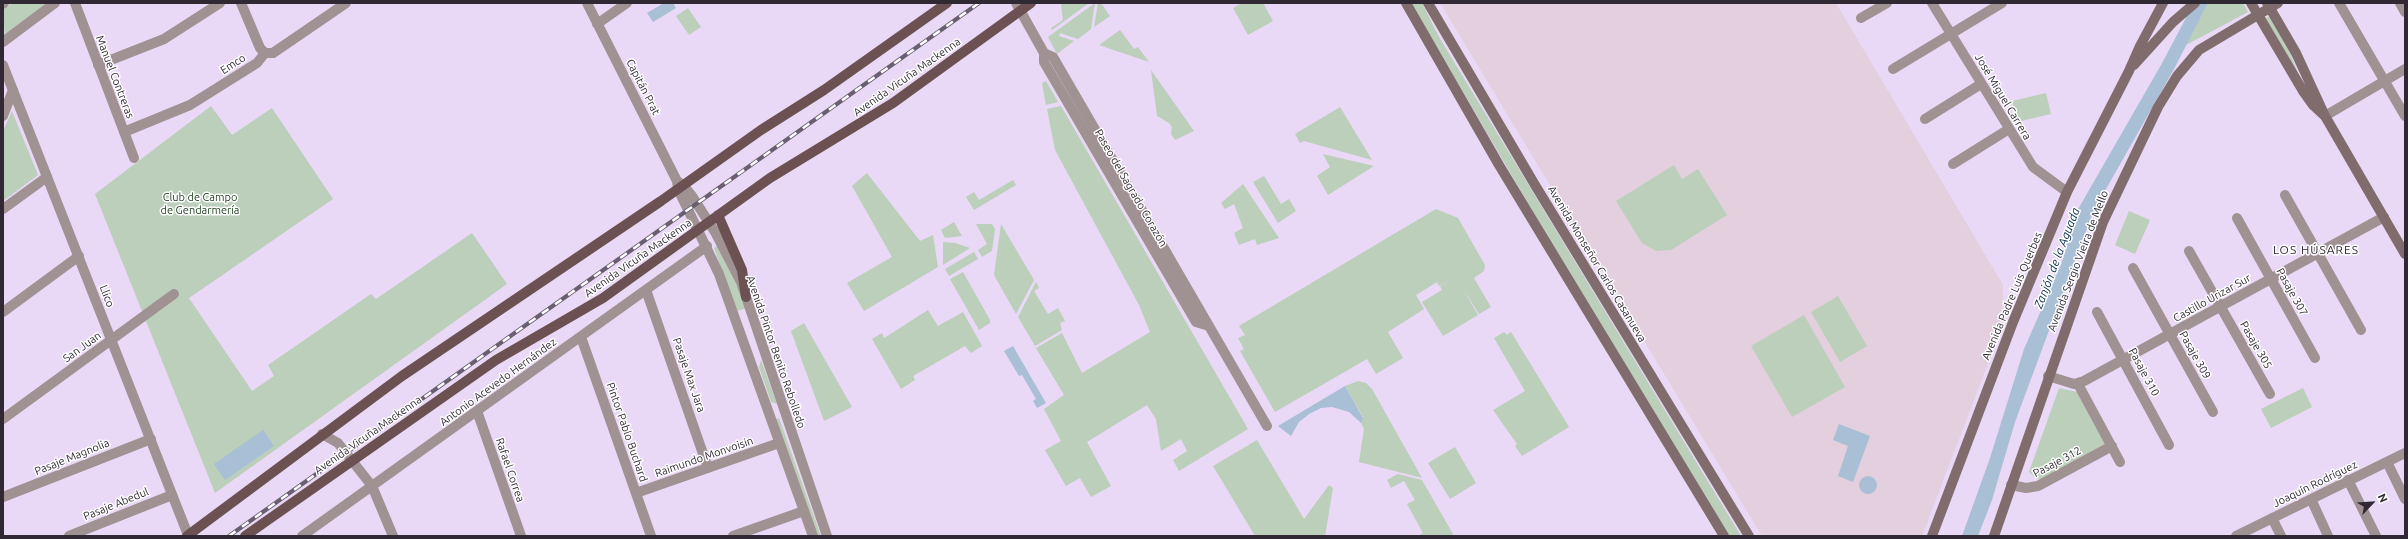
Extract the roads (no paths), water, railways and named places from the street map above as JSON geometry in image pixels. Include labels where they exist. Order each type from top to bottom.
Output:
[{"type":"main road","points":[[188,536],[322,434],[447,344],[679,185],[824,90],[947,3]]},
{"type":"main road","name":"Avenida Vicuña Mackenna","points":[[245,536],[496,360],[590,306],[789,165],[882,110],[1018,7],[1031,3]]},
{"type":"main road","points":[[1406,3],[1499,165],[1724,536]]},
{"type":"main road","name":"Avenida Monseñor Carlos Casanueva","points":[[1428,3],[1534,184],[1749,536]]},
{"type":"main road","points":[[2129,71],[2140,46],[2163,3]]},
{"type":"main road","points":[[2251,3],[2312,105],[2325,116]]},
{"type":"main road","points":[[2129,71],[2173,22],[2194,4]]},
{"type":"main road","points":[[2272,5],[2325,116],[2384,217],[2404,248]]},
{"type":"main road","name":"Avenida Sergio Vieira de Mello","points":[[1994,536],[2048,376],[2103,222],[2169,89],[2180,71],[2199,50],[2272,5]]},
{"type":"main road","name":"Avenida Padre Luis Querbes","points":[[1932,536],[2013,322],[2067,192],[2129,71]]},
{"type":"main road","points":[[718,215],[740,265],[746,297]]},
{"type":"main road","name":"Avenida Vicuña Mackenna","points":[[248,536],[257,528]]},
{"type":"street","points":[[3,42],[55,3]]},
{"type":"street","name":"Manuel Contreras","points":[[75,3],[134,158]]},
{"type":"street","points":[[98,65],[164,39],[220,3]]},
{"type":"street","points":[[242,3],[260,48],[265,53]]},
{"type":"street","name":"Emco","points":[[124,132],[190,105],[257,62],[265,53],[273,53],[346,3]]},
{"type":"street","name":"Capitán Prat","points":[[587,3],[679,185]]},
{"type":"street","points":[[597,24],[627,3]]},
{"type":"street","points":[[1861,18],[1887,3]]},
{"type":"street","name":"José Miguel Carrera","points":[[1932,3],[2032,167],[2067,192]]},
{"type":"street","points":[[1893,69],[2002,3]]},
{"type":"street","points":[[2339,3],[2405,116]]},
{"type":"street","points":[[2400,3],[2405,12]]},
{"type":"street","name":"Paseo del Sagrado Corazón","points":[[1018,7],[1044,53],[1044,62],[1196,322],[1208,326],[1267,426]]},
{"type":"street","name":"Llico","points":[[3,65],[188,536]]},
{"type":"street","points":[[2325,116],[2405,70]]},
{"type":"street","points":[[1925,119],[1981,84]]},
{"type":"street","points":[[3,116],[13,90]]},
{"type":"street","points":[[1953,164],[2009,130]]},
{"type":"street","points":[[3,209],[47,177]]},
{"type":"street","points":[[679,185],[707,246],[738,324],[813,536]]},
{"type":"street","name":"Avenida Pintor Benito Rebolledo","points":[[679,185],[709,222],[736,272],[746,297],[828,536]]},
{"type":"street","points":[[2285,196],[2361,330]]},
{"type":"street","name":"Castillo Urizar Sur","points":[[2078,384],[2124,361],[2384,217]]},
{"type":"street","name":"Pasaje 307","points":[[2237,218],[2316,358]]},
{"type":"street","name":"Antonio Acevedo Hernández","points":[[302,536],[707,246]]},
{"type":"street","name":"Pasaje 305","points":[[2188,251],[2270,394]]},
{"type":"street","points":[[3,312],[79,256]]},
{"type":"street","name":"Pasaje 309","points":[[2133,268],[2213,412]]},
{"type":"street","name":"Pasaje Max Jara","points":[[646,290],[708,468]]},
{"type":"street","name":"San Juan","points":[[3,419],[174,294]]},
{"type":"street","name":"Pasaje 310","points":[[2097,312],[2169,445]]},
{"type":"street","points":[[738,324],[753,318]]},
{"type":"street","name":"Pintor Pablo Buchard","points":[[581,337],[651,536]]},
{"type":"street","points":[[2048,376],[2078,384],[2120,462]]},
{"type":"street","name":"Rafael Correa","points":[[477,411],[521,536]]},
{"type":"street","points":[[322,434],[338,443],[372,486],[393,536]]},
{"type":"street","name":"Pasaje Magnolia","points":[[3,497],[151,439]]},
{"type":"street","name":"Raimundo Monvoisin","points":[[636,493],[779,443]]},
{"type":"street","name":"Pasaje 312","points":[[2011,485],[2026,488],[2038,486],[2112,446]]},
{"type":"street","name":"Joaquín Rodríguez","points":[[2236,536],[2405,453]]},
{"type":"street","points":[[2387,462],[2405,499]]},
{"type":"street","points":[[2348,480],[2376,536]]},
{"type":"street","name":"Pasaje Abedul","points":[[69,536],[172,495]]},
{"type":"street","points":[[2311,499],[2328,536]]},
{"type":"street","points":[[733,536],[804,511]]},
{"type":"street","points":[[2272,518],[2281,536]]},
{"type":"water","points":[[664,3],[673,3],[676,8],[653,22],[647,13]]},
{"type":"water","points":[[2194,3],[2208,3],[2174,69],[2093,212],[2015,422],[1992,500],[1978,536],[1962,536],[1990,458],[2024,349],[2061,265],[2077,211],[2161,65]]},
{"type":"water","points":[[1013,346],[1046,403],[1037,408],[1033,401],[1036,399],[1022,375],[1019,376],[1004,351]]},
{"type":"water","points":[[1345,386],[1363,418],[1361,423],[1349,412],[1332,407],[1321,408],[1309,414],[1299,422],[1291,436],[1278,426]]},
{"type":"water","points":[[1839,424],[1870,436],[1853,482],[1838,476],[1848,446],[1833,440]]},
{"type":"water","points":[[263,430],[274,446],[225,480],[214,464]]},
{"type":"water","points":[[1868,476],[1874,479],[1877,485],[1874,491],[1868,494],[1862,491],[1859,485],[1862,479]]},
{"type":"railway","points":[[229,536],[979,3]]},
{"type":"district","name":"LOS HÚSARES","points":[[2316,250]]},
{"type":"park label","name":"Club de Campo de Gendarmería","points":[[200,203]]},
{"type":"water label","name":"Zanjón de la Aguada","points":[[2057,258]]}]
